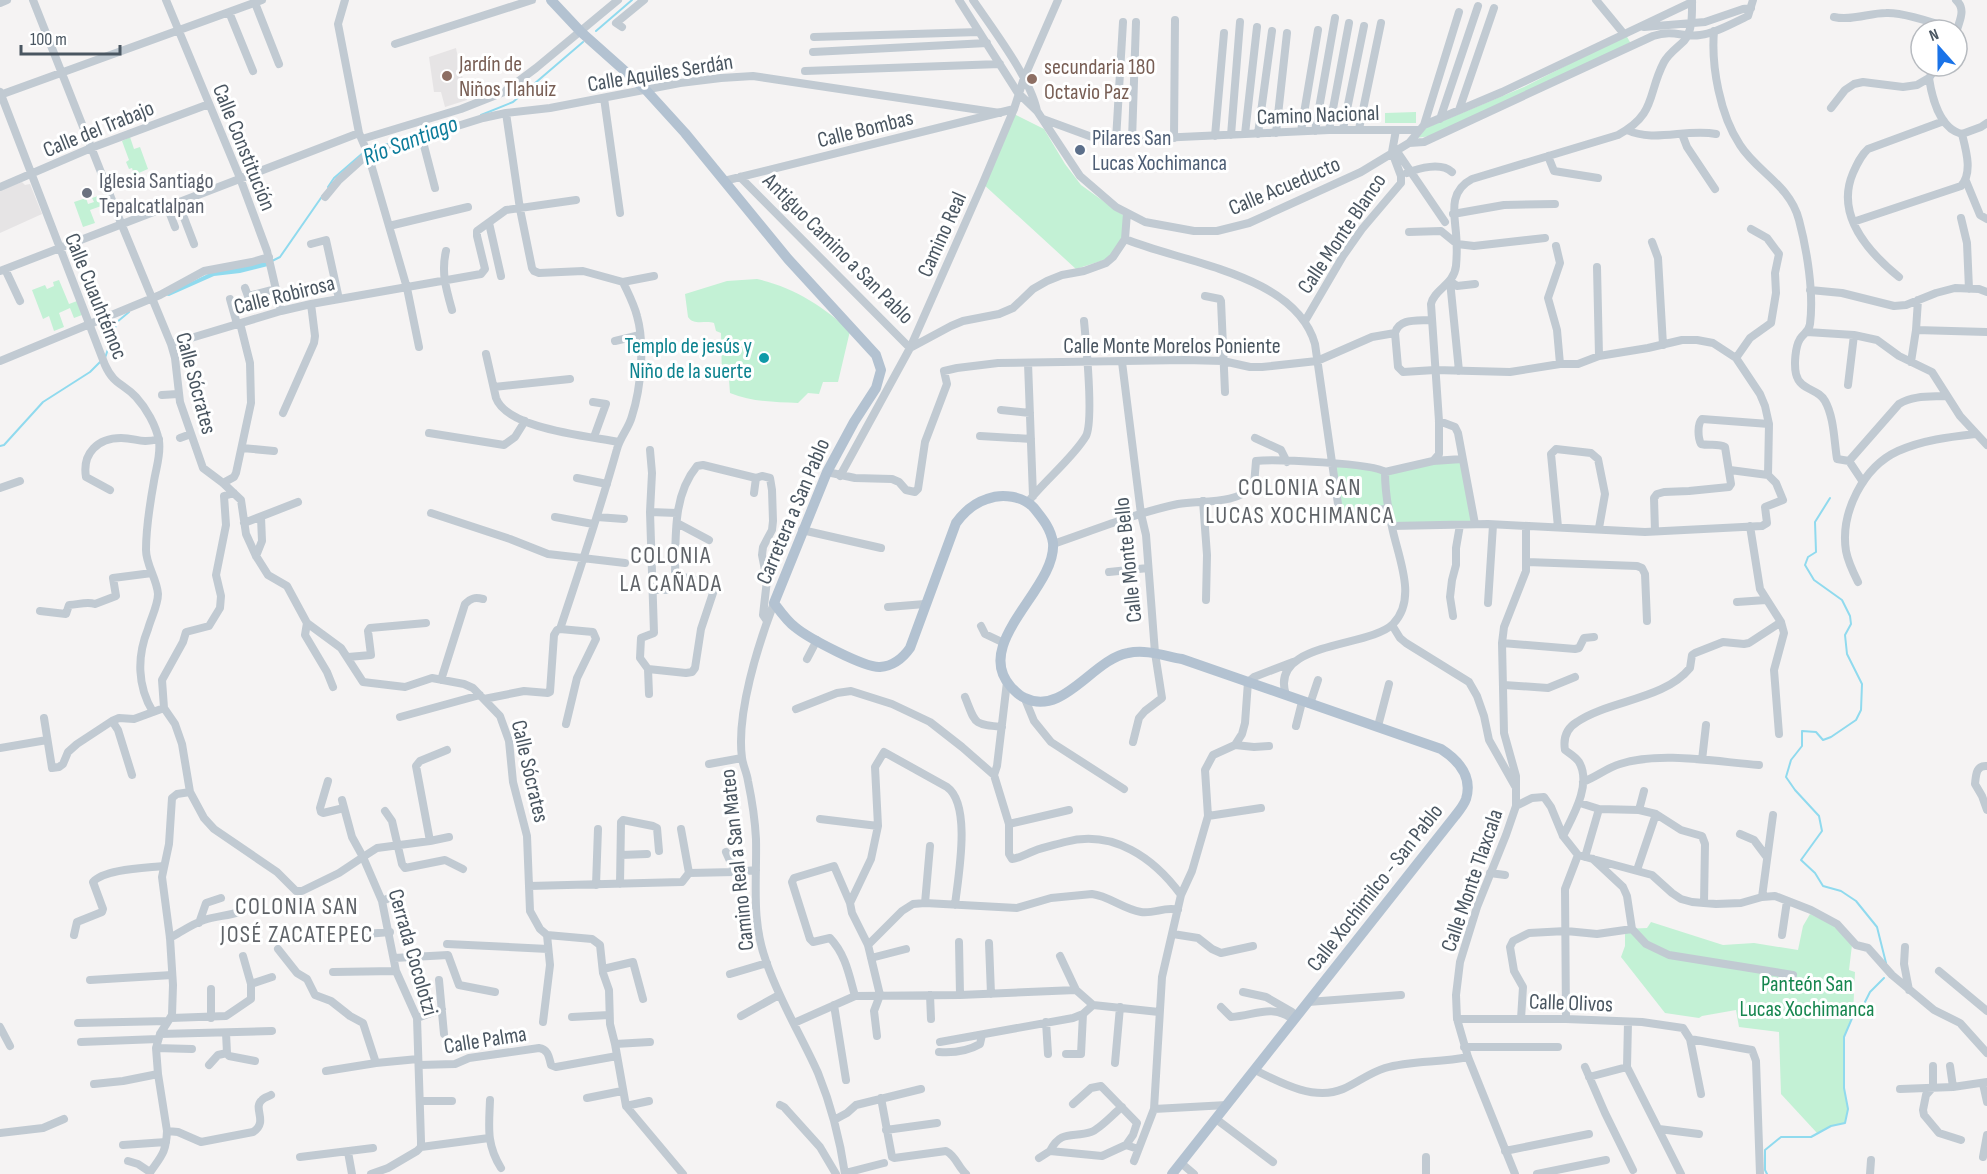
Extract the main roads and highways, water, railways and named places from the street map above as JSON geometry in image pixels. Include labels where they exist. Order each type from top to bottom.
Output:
[{"type":"main road","name":"Carretera a San Pablo","points":[[550,0],[581,32],[645,89],[788,259],[876,355],[881,370],[876,388],[854,422],[827,472],[774,603],[795,627],[866,665],[887,666],[897,661],[905,655],[956,523],[962,514],[986,499],[994,497],[1031,499],[1050,530],[1053,544],[1051,562],[1004,643],[1001,664],[1007,682],[1018,694],[1025,699],[1041,701],[1054,699],[1072,689],[1095,670],[1128,652],[1155,653],[1182,659],[1286,695]]},
{"type":"main road","name":"Calle Xochimilco - San Pablo","points":[[1172,1174],[1455,816],[1466,799],[1465,773],[1455,758],[1441,749],[1286,695]]},
{"type":"water","points":[[268,260],[268,266],[214,276],[169,296],[164,295],[210,273]]},
{"type":"waterway","name":"Río Santiago","points":[[596,31],[632,0]]},
{"type":"waterway","name":"Río Santiago","points":[[481,115],[513,102],[583,42]]},
{"type":"waterway","name":"Río Santiago","points":[[369,150],[407,138]]},
{"type":"waterway","name":"Río Santiago","points":[[328,187],[334,178],[364,152]]},
{"type":"waterway","name":"Río Santiago","points":[[272,261],[280,257],[323,195]]},
{"type":"waterway","name":"Río Santiago","points":[[105,358],[117,322],[129,312]]},
{"type":"waterway","name":"Río Santiago","points":[[0,446],[4,445],[43,402],[90,372],[100,362]]},
{"type":"waterway","points":[[1830,498],[1815,522],[1816,552],[1808,557],[1805,565],[1814,580],[1842,600],[1850,616],[1851,624],[1845,635],[1847,654],[1862,684],[1861,710],[1856,720],[1823,740],[1816,732],[1802,731],[1802,746],[1791,760],[1786,777],[1819,816],[1822,831],[1801,860],[1815,873],[1823,886],[1841,891],[1856,901],[1877,927],[1886,963]]},
{"type":"waterway","points":[[1767,1174],[1765,1150],[1781,1137],[1811,1137],[1831,1126],[1845,1123],[1848,1109],[1844,1088],[1844,1037],[1853,1016],[1864,1004],[1870,992],[1884,978]]},
{"type":"place","name":"Jardín de Niños Tlahuiz","points":[[447,76]]},
{"type":"place","name":"secundaria 180 Octavio Paz","points":[[1032,79]]},
{"type":"place","name":"Pilares San Lucas Xochimanca","points":[[1080,150]]},
{"type":"place","name":"Iglesia Santiago Tepalcatlalpan","points":[[87,193]]},
{"type":"place","name":"Templo de jesús y Niño de la suerte","points":[[764,358]]},
{"type":"district","name":"COLONIA SAN LUCAS XOCHIMANCA","points":[[1300,501]]},
{"type":"district","name":"COLONIA LA CAÑADA","points":[[671,569]]},
{"type":"district","name":"COLONIA SAN JOSÉ ZACATEPEC","points":[[297,920]]},
{"type":"park label","name":"Panteón San Lucas Xochimanca","points":[[1807,996]]}]
